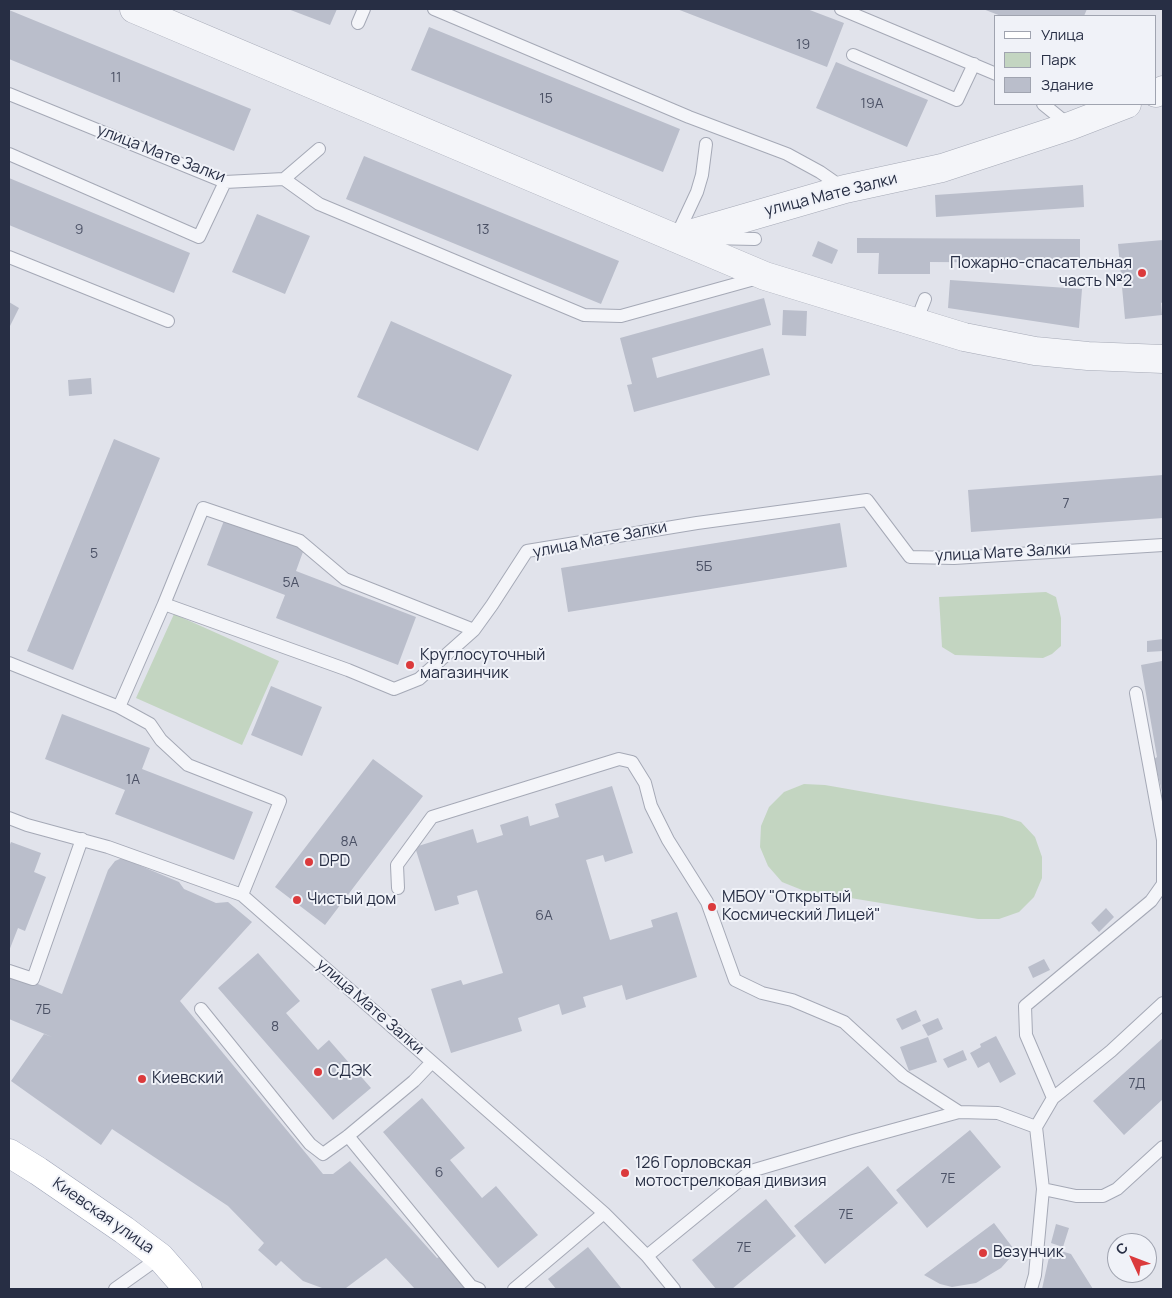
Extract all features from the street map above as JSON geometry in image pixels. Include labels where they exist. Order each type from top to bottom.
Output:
[{"type":"main road","name":"Киевская улица","points":[[9,1153],[84,1202],[160,1257],[188,1289]]},
{"type":"street","points":[[134,9],[765,276],[920,310],[964,337],[1035,351],[1088,356],[1163,359]]},
{"type":"street","name":"улица Мате Залки","points":[[676,238],[845,189],[942,168],[1070,126],[1124,105]]},
{"type":"lane","points":[[358,23],[364,9]]},
{"type":"lane","points":[[434,9],[689,118],[787,154],[820,172],[845,189]]},
{"type":"lane","points":[[841,9],[994,73]]},
{"type":"lane","points":[[852,55],[957,100],[974,64]]},
{"type":"lane","name":"улица Мате Залки","points":[[9,94],[225,182],[284,179]]},
{"type":"lane","points":[[1044,105],[1070,126]]},
{"type":"lane","points":[[706,144],[698,192],[676,238],[755,239]]},
{"type":"lane","points":[[319,149],[284,179],[319,204],[584,315],[621,316],[765,276]]},
{"type":"lane","points":[[9,154],[199,237],[225,182]]},
{"type":"lane","points":[[9,257],[168,321]]},
{"type":"lane","name":"улица Мате Залки","points":[[164,604],[348,670],[394,689],[419,679],[474,630],[528,551],[697,522],[868,500],[910,557],[954,558],[1163,544]]},
{"type":"lane","points":[[118,707],[164,604],[203,508],[300,541],[345,579],[474,630]]},
{"type":"lane","points":[[9,663],[118,707],[150,724],[161,740],[188,765],[280,801],[242,895]]},
{"type":"lane","points":[[1054,1098],[1026,1035],[1025,1006],[1151,901],[1162,884],[1163,840],[1136,693]]},
{"type":"lane","points":[[398,888],[397,865],[432,817],[619,759],[632,762],[645,783],[651,806],[668,840],[707,902],[735,980],[762,993],[792,1000],[844,1022],[903,1076],[959,1112]]},
{"type":"lane","name":"улица Мате Залки","points":[[9,818],[27,825],[82,839],[242,895],[604,1212],[647,1256],[674,1289]]},
{"type":"lane","points":[[9,971],[33,979],[82,839]]},
{"type":"lane","points":[[1031,1289],[1035,1275],[1043,1189],[1036,1127],[1054,1098],[1163,1003]]},
{"type":"lane","points":[[202,1009],[310,1144],[323,1154],[414,1082],[432,1062]]},
{"type":"lane","points":[[647,1256],[752,1170],[853,1140],[959,1112],[998,1112],[1036,1127]]},
{"type":"lane","points":[[348,1136],[471,1286],[479,1289]]},
{"type":"lane","points":[[1043,1189],[1076,1196],[1104,1196],[1117,1189],[1163,1147]]},
{"type":"lane","points":[[514,1289],[604,1212]]},
{"type":"lane","points":[[116,1289],[160,1257]]},
{"type":"green space","points":[[1046,592],[1056,597],[1061,618],[1061,646],[1052,654],[1043,658],[955,655],[942,647],[939,597]]},
{"type":"green space","points":[[174,614],[279,661],[242,745],[136,698]]},
{"type":"green space","points":[[804,784],[825,785],[1002,816],[1021,822],[1035,837],[1042,857],[1042,878],[1034,897],[1019,912],[999,919],[978,919],[802,890],[782,882],[768,866],[760,847],[761,826],[769,807],[784,792]]},
{"type":"building","points":[[288,9],[337,9],[330,25]]},
{"type":"building","points":[[677,9],[807,9],[844,23],[827,67]]},
{"type":"building","points":[[983,9],[1087,9],[1084,15],[998,15]]},
{"type":"building","points":[[9,10],[251,109],[234,151],[9,59]]},
{"type":"building","points":[[429,27],[680,129],[663,172],[411,70]]},
{"type":"building","points":[[836,62],[928,100],[907,147],[816,108]]},
{"type":"building","points":[[364,156],[619,261],[601,304],[346,199]]},
{"type":"building","points":[[9,178],[190,253],[174,293],[9,225]]},
{"type":"building","points":[[1083,185],[1084,207],[936,217],[935,195]]},
{"type":"building","points":[[257,214],[310,236],[285,294],[232,272]]},
{"type":"building","points":[[857,238],[1080,239],[1080,263],[930,262],[930,274],[878,274],[879,253],[857,253]]},
{"type":"building","name":"Пожарно-спасательная часть №2","points":[[1163,240],[1162,315],[1125,319],[1118,244]]},
{"type":"building","points":[[818,241],[838,250],[832,264],[812,256]]},
{"type":"building","points":[[950,280],[1082,289],[1079,328],[948,308]]},
{"type":"building","points":[[764,298],[771,325],[652,358],[657,378],[763,348],[770,375],[634,412],[627,385],[632,384],[620,338]]},
{"type":"building","points":[[9,302],[19,308],[10,326],[9,325]]},
{"type":"building","points":[[783,310],[807,311],[806,336],[782,335]]},
{"type":"building","points":[[391,321],[512,375],[478,451],[357,397]]},
{"type":"building","points":[[91,378],[92,394],[69,396],[68,380]]},
{"type":"building","points":[[114,439],[160,458],[73,670],[27,651]]},
{"type":"building","points":[[1163,475],[1163,518],[971,532],[968,490]]},
{"type":"building","points":[[225,518],[304,549],[296,571],[416,617],[398,665],[276,618],[285,595],[207,565]]},
{"type":"building","points":[[840,523],[847,567],[568,612],[561,568]]},
{"type":"building","points":[[1163,639],[1163,651],[1147,652],[1147,641]]},
{"type":"building","points":[[1162,661],[1163,796],[1154,759],[1157,757],[1141,665]]},
{"type":"building","points":[[271,686],[322,707],[302,756],[251,735]]},
{"type":"building","points":[[62,714],[150,748],[142,769],[253,812],[234,860],[115,814],[125,790],[45,759]]},
{"type":"building","points":[[373,759],[423,796],[325,925],[275,887]]},
{"type":"building","points":[[612,786],[633,853],[605,862],[603,855],[586,860],[610,940],[653,927],[651,920],[677,912],[697,977],[626,1000],[622,985],[583,997],[586,1007],[562,1015],[559,1004],[518,1018],[522,1031],[451,1053],[431,989],[461,980],[463,985],[503,973],[477,890],[457,896],[459,904],[435,911],[415,847],[473,829],[477,843],[503,835],[500,825],[528,816],[530,826],[559,817],[555,804]]},
{"type":"building","points":[[11,842],[41,853],[34,872],[46,877],[25,931],[18,928],[9,951],[9,847]]},
{"type":"building","name":"Киевский","points":[[122,858],[179,882],[184,889],[216,903],[228,902],[252,922],[180,1001],[323,1174],[333,1174],[350,1161],[437,1258],[439,1257],[468,1289],[415,1289],[386,1258],[346,1288],[322,1288],[303,1281],[281,1261],[276,1266],[258,1250],[264,1243],[228,1206],[112,1129],[101,1145],[11,1081],[44,1034],[52,1037],[9,1019],[9,972],[62,994],[108,870],[115,861]]},
{"type":"building","points":[[1106,908],[1114,917],[1099,932],[1091,923]]},
{"type":"building","points":[[258,953],[300,1001],[286,1013],[318,1050],[329,1040],[371,1088],[333,1120],[218,988]]},
{"type":"building","points":[[1044,959],[1050,970],[1033,978],[1028,967]]},
{"type":"building","points":[[916,1010],[921,1021],[902,1030],[896,1019]]},
{"type":"building","points":[[938,1018],[943,1029],[928,1036],[922,1025]]},
{"type":"building","points":[[996,1036],[1016,1074],[1000,1083],[989,1062],[978,1068],[970,1053],[981,1047],[980,1044]]},
{"type":"building","points":[[928,1037],[937,1062],[909,1071],[900,1047]]},
{"type":"building","points":[[1163,1038],[1163,1099],[1124,1135],[1093,1101]]},
{"type":"building","points":[[963,1050],[967,1060],[948,1068],[943,1059]]},
{"type":"building","points":[[422,1098],[465,1148],[450,1160],[482,1198],[496,1186],[538,1235],[498,1268],[383,1132]]},
{"type":"building","points":[[970,1130],[1001,1167],[927,1228],[896,1190]]},
{"type":"building","points":[[868,1166],[898,1203],[825,1264],[794,1226]]},
{"type":"building","points":[[766,1199],[796,1236],[732,1289],[716,1289],[692,1260]]},
{"type":"building","name":"Везунчик","points":[[994,1223],[1013,1248],[1010,1258],[1001,1268],[976,1283],[952,1287],[940,1284],[924,1275]]},
{"type":"building","points":[[1056,1224],[1069,1228],[1063,1247],[1051,1243]]},
{"type":"building","points":[[588,1247],[622,1289],[556,1289],[548,1279]]},
{"type":"building","points":[[1051,1248],[1071,1254],[1093,1289],[1042,1289]]},
{"type":"place","name":"Пожарно-спасательная часть №2","points":[[1142,273]]},
{"type":"place","name":"Круглосуточный магазинчик","points":[[410,665]]},
{"type":"place","name":"DPD","points":[[309,862]]},
{"type":"place","name":"Чистый дом","points":[[297,900]]},
{"type":"place","name":"МБОУ \"Открытый Космический Лицей\"","points":[[712,907]]},
{"type":"place","name":"СДЭК","points":[[318,1072]]},
{"type":"place","name":"Киевский","points":[[142,1079]]},
{"type":"place","name":"126 Горловская мотострелковая дивизия","points":[[625,1173]]},
{"type":"place","name":"Везунчик","points":[[983,1253]]}]
